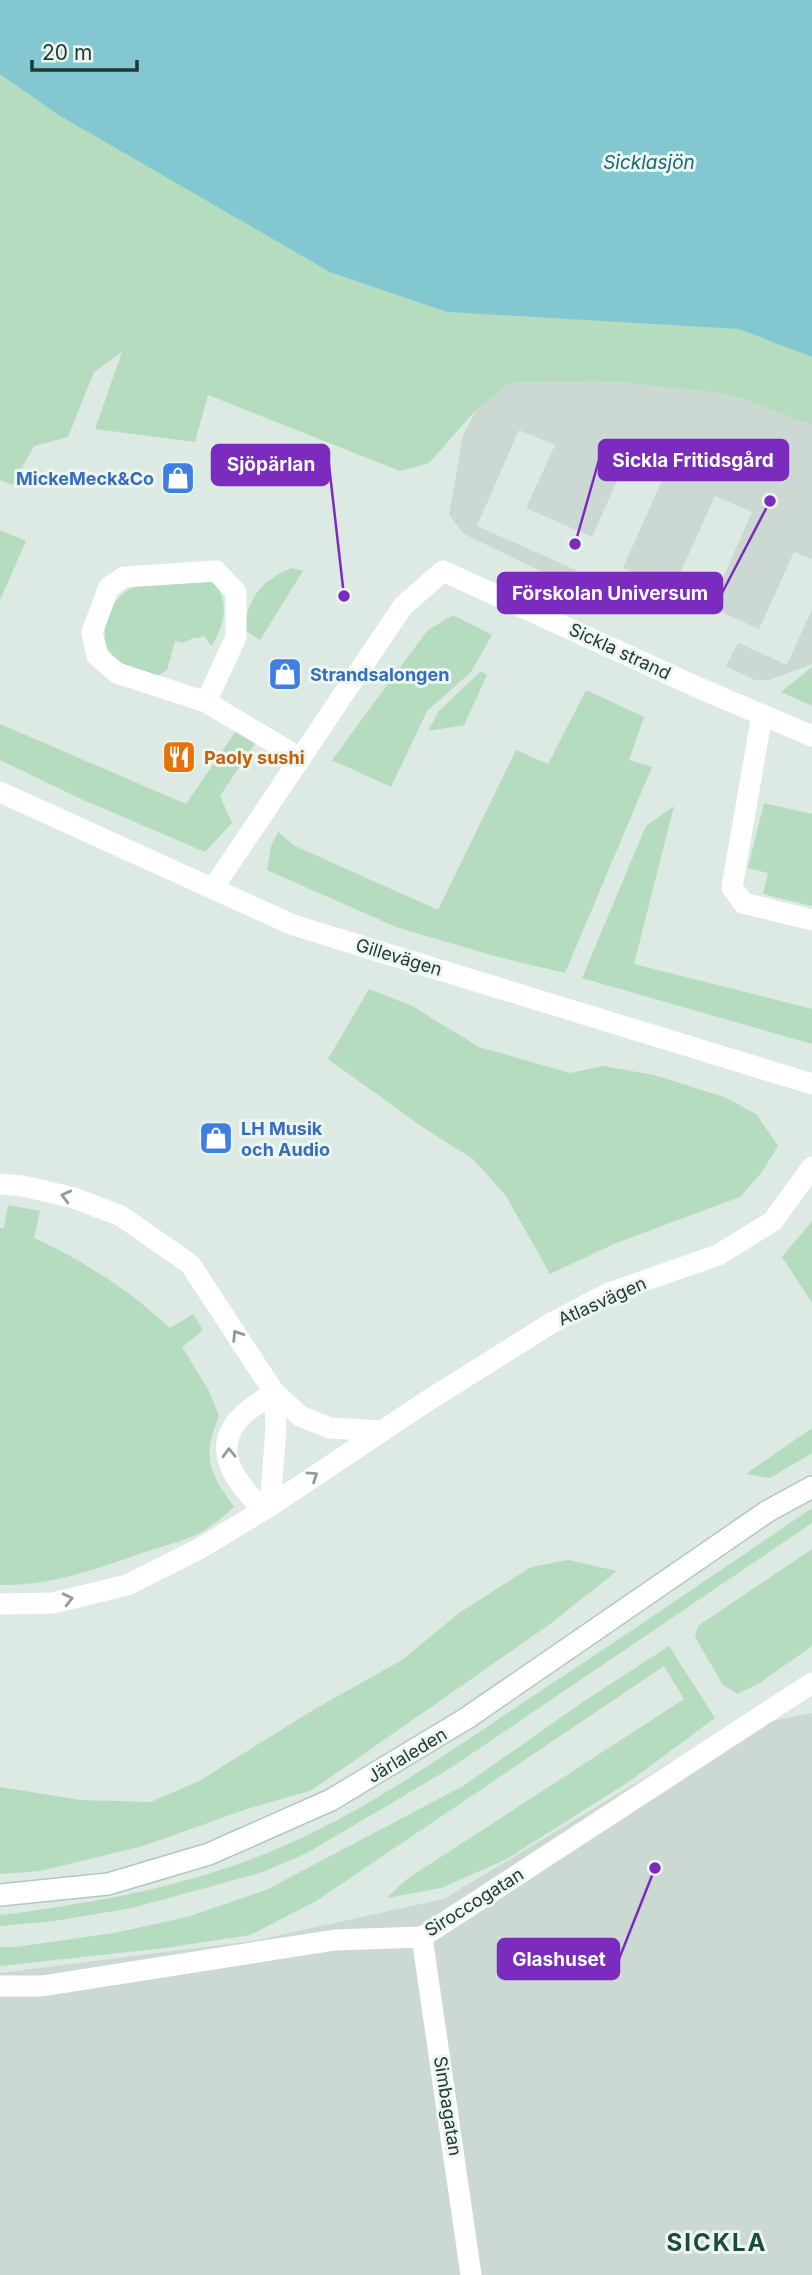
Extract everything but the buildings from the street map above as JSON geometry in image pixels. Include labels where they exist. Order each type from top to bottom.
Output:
[{"type":"street","name":"Sickla strand","points":[[213,888],[403,606],[443,570],[812,737]]},
{"type":"street","points":[[206,702],[236,637],[236,592],[216,571],[124,577],[109,587],[92,632],[97,656],[117,673],[206,702],[300,758]]},
{"type":"street","points":[[762,715],[732,887],[743,903],[812,920]]},
{"type":"street","name":"Gillevägen","points":[[0,792],[293,925],[812,1084]]},
{"type":"street","name":"Atlasvägen","points":[[0,1604],[53,1603],[127,1585],[199,1549],[266,1508],[424,1402],[564,1316],[609,1293],[718,1255],[773,1221],[812,1167]]},
{"type":"street","points":[[0,1184],[23,1186],[74,1198],[121,1216],[190,1264],[274,1392],[300,1416],[330,1428],[381,1431]]},
{"type":"street","points":[[266,1508],[276,1429],[274,1392]]},
{"type":"street","points":[[266,1508],[233,1474],[228,1463],[228,1439],[240,1418],[274,1392]]},
{"type":"street","name":"Järlaleden","points":[[768,1511],[812,1472]]},
{"type":"street","name":"Järlaleden","points":[[0,1895],[108,1884],[209,1854],[331,1800],[467,1718],[768,1511],[812,1487]]},
{"type":"street","name":"Siroccogatan","points":[[0,1986],[42,1986],[335,1940],[422,1937],[812,1683]]},
{"type":"street","name":"Simbagatan","points":[[422,1937],[471,2275]]},
{"type":"shaded area","points":[[606,381],[729,394],[812,425],[812,559],[794,552],[759,629],[710,607],[752,512],[715,496],[672,591],[623,568],[665,473],[628,456],[592,537],[526,508],[555,445],[519,430],[477,526],[576,570],[569,585],[464,534],[449,515],[463,436],[476,410],[510,383]]},
{"type":"shaded area","points":[[812,609],[812,664],[769,680],[755,680],[726,666],[738,643],[787,665]]},
{"type":"shaded area","points":[[812,1713],[812,2275],[0,2275],[0,1973],[253,1941],[444,1899],[722,1731]]},
{"type":"green space","points":[[0,67],[447,312],[700,326],[641,275],[784,346],[812,357],[812,425],[729,394],[606,381],[510,383],[476,410],[429,463],[400,471],[208,395],[195,442],[95,429],[122,352],[94,372],[68,437],[34,446],[12,485],[0,480]]},
{"type":"green space","points":[[0,530],[26,541],[0,600]]},
{"type":"green space","points":[[291,568],[303,571],[260,640],[244,630],[249,608],[264,585]]},
{"type":"green space","points":[[212,581],[221,595],[224,611],[213,644],[210,645],[205,636],[182,643],[175,641],[167,670],[156,677],[125,664],[109,651],[105,641],[107,618],[126,591],[154,583]]},
{"type":"green space","points":[[453,615],[492,635],[471,672],[427,711],[391,787],[332,760],[427,631]]},
{"type":"green space","points":[[812,667],[812,706],[781,692]]},
{"type":"green space","points":[[481,671],[487,675],[464,725],[428,731],[439,711]]},
{"type":"green space","points":[[586,690],[644,717],[629,760],[652,767],[565,973],[498,957],[396,927],[267,870],[271,846],[278,832],[295,846],[438,910],[516,750],[548,764]]},
{"type":"green space","points":[[0,724],[186,804],[236,731],[256,742],[220,796],[232,823],[205,852],[79,798],[0,760]]},
{"type":"green space","points":[[764,803],[812,814],[812,906],[763,894],[768,873],[748,868]]},
{"type":"green space","points":[[674,806],[634,964],[812,1009],[812,1044],[582,978],[646,826]]},
{"type":"green space","points":[[369,989],[412,1006],[479,1047],[570,1073],[603,1066],[654,1075],[727,1098],[757,1115],[778,1146],[761,1173],[740,1197],[616,1243],[550,1274],[506,1196],[473,1159],[424,1128],[328,1059]]},
{"type":"green space","points":[[8,1205],[40,1211],[34,1238],[105,1277],[170,1328],[193,1314],[203,1330],[182,1347],[209,1391],[219,1416],[209,1453],[210,1463],[218,1483],[234,1507],[205,1530],[183,1540],[75,1575],[19,1585],[0,1585],[0,1228],[4,1228]]},
{"type":"green space","points":[[812,1221],[812,1303],[782,1257]]},
{"type":"green space","points":[[812,1428],[812,1453],[770,1478],[746,1474]]},
{"type":"green space","points":[[812,1508],[812,1523],[449,1769],[307,1853],[263,1872],[132,1908],[55,1921],[0,1926],[0,1915],[138,1892],[239,1864],[334,1822],[394,1788],[452,1750]]},
{"type":"green space","points":[[812,1549],[812,1646],[761,1682],[738,1694],[723,1685],[695,1637],[698,1626]]},
{"type":"green space","points":[[568,1560],[617,1571],[550,1624],[312,1790],[244,1810],[143,1846],[40,1871],[0,1874],[0,1787],[80,1800],[151,1802],[199,1781],[315,1709],[402,1660],[459,1613],[531,1567]]},
{"type":"green space","points":[[669,1646],[715,1718],[630,1781],[507,1859],[441,1888],[387,1898],[407,1879],[684,1699],[664,1666],[316,1901],[250,1935],[165,1948],[0,1966],[0,1947],[114,1933],[187,1917],[266,1890],[463,1786]]},
{"type":"water","name":"Sicklasjön","points":[[0,0],[812,0],[812,357],[739,329],[447,312],[330,272],[57,114],[0,74]]},
{"type":"place","name":"MickeMeck&Co","points":[[178,478]]},
{"type":"place","name":"Förskolan Universum","points":[[770,501]]},
{"type":"place","name":"Sickla Fritidsgård","points":[[575,544]]},
{"type":"place","name":"Sjöpärlan","points":[[344,596]]},
{"type":"place","name":"Strandsalongen","points":[[285,674]]},
{"type":"place","name":"Paoly sushi","points":[[179,757]]},
{"type":"place","name":"LH Musik och Audio","points":[[216,1138]]},
{"type":"place","name":"Glashuset","points":[[655,1868]]},
{"type":"district","name":"SICKLA","points":[[717,2242]]}]
